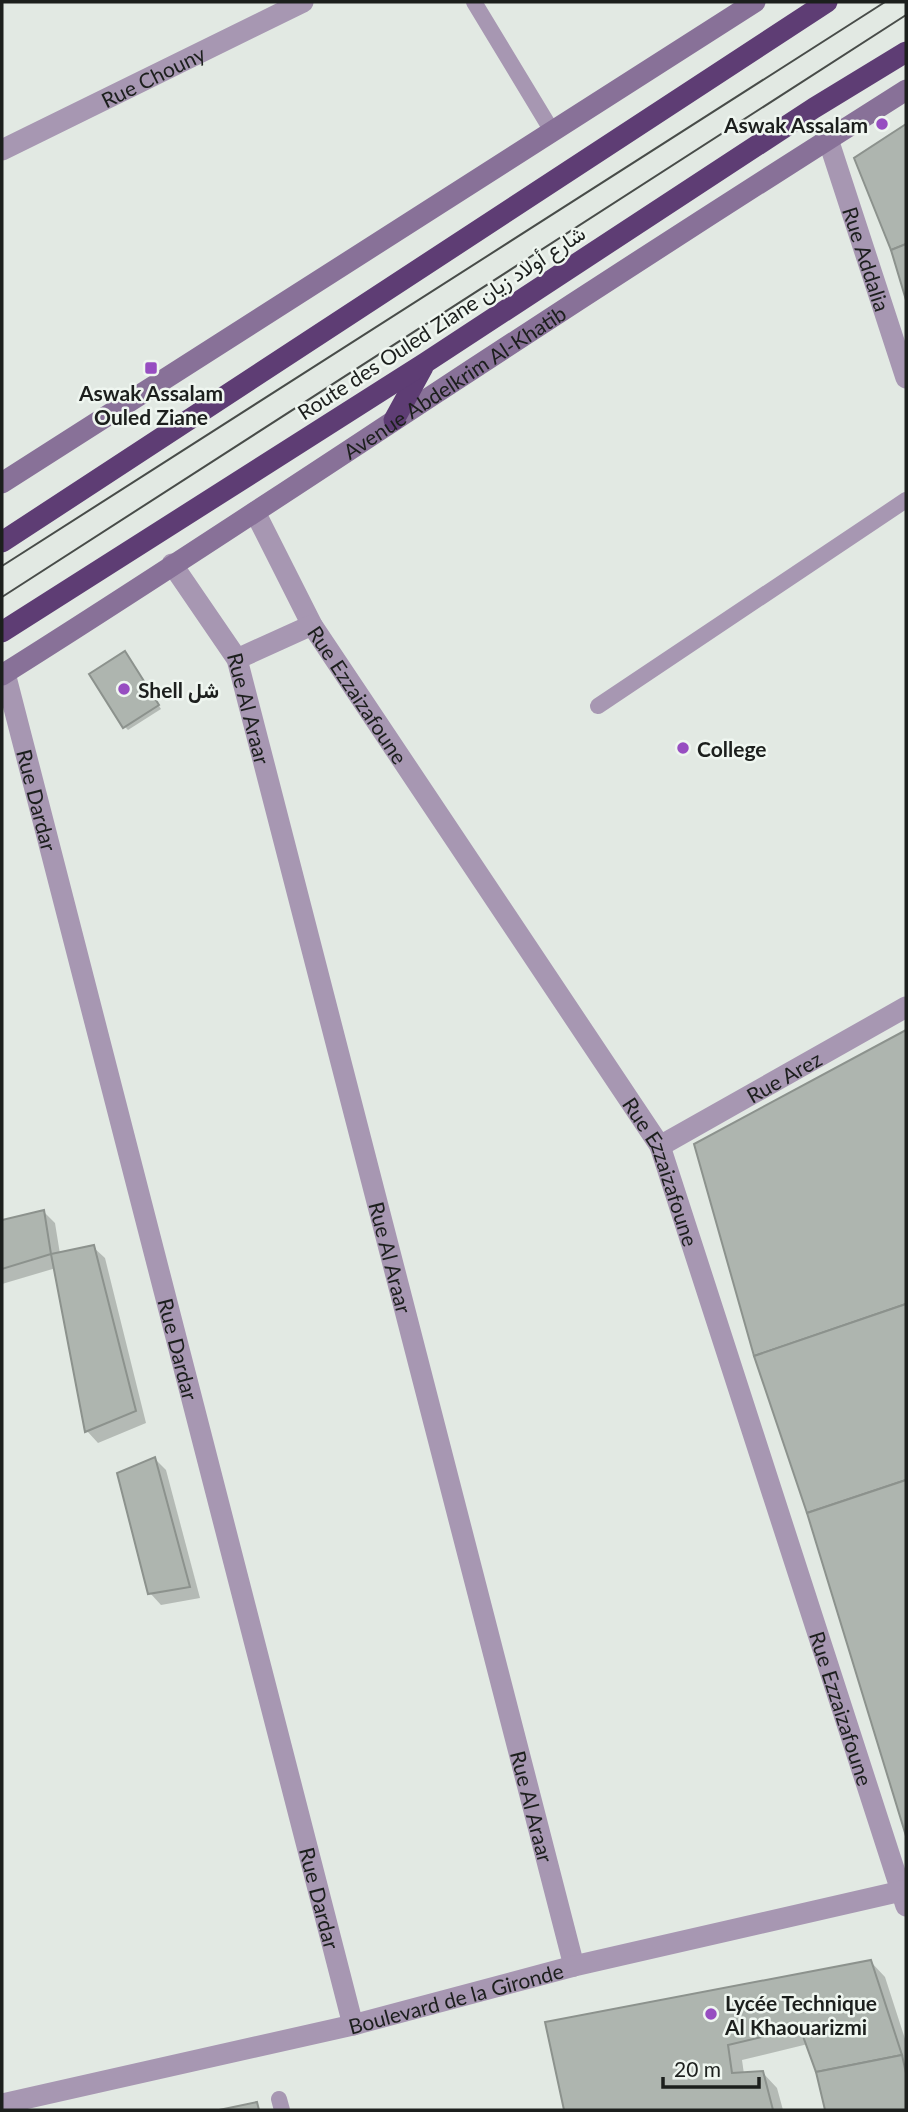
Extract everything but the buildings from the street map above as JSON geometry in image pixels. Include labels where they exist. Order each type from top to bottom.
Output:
[{"type":"highway","points":[[2,542],[827,2]]},
{"type":"highway","name":"Route des Ouled Ziane شارع أولاد زيان","points":[[2,632],[425,363],[814,108],[905,54]]},
{"type":"highway","points":[[394,420],[425,363]]},
{"type":"street","name":"Rue Chouny","points":[[2,150],[303,2]]},
{"type":"street","points":[[2,483],[755,2]]},
{"type":"street","name":"Avenue Abdelkrim Al-Khatib","points":[[3,674],[72,633],[172,564],[906,90]]},
{"type":"street","name":"Rue Addalia","points":[[828,139],[906,378]]},
{"type":"street","name":"Rue Ezzaizafoune","points":[[255,512],[312,625],[660,1146],[905,1896]]},
{"type":"street","name":"Rue Al Araar","points":[[172,564],[237,659],[574,1966]]},
{"type":"street","points":[[237,659],[312,625]]},
{"type":"street","name":"Rue Dardar","points":[[3,674],[353,2025]]},
{"type":"street","name":"Rue Arez","points":[[660,1146],[906,1007]]},
{"type":"street","name":"Boulevard de la Gironde","points":[[2,2104],[353,2025],[574,1966],[905,1896]]},
{"type":"lane","points":[[474,2],[552,131]]},
{"type":"lane","points":[[598,706],[906,500]]},
{"type":"tram line","points":[[2,566],[885,2]]},
{"type":"tram line","points":[[2,597],[906,15]]},
{"type":"place","name":"Aswak Assalam","points":[[882,124]]},
{"type":"place","name":"Aswak Assalam Ouled Ziane","points":[[151,368]]},
{"type":"place","name":"Shell شل","points":[[124,689]]},
{"type":"place","name":"College","points":[[683,748]]},
{"type":"place","name":"Lycée Technique Al Khaouarizmi","points":[[711,2014]]}]
